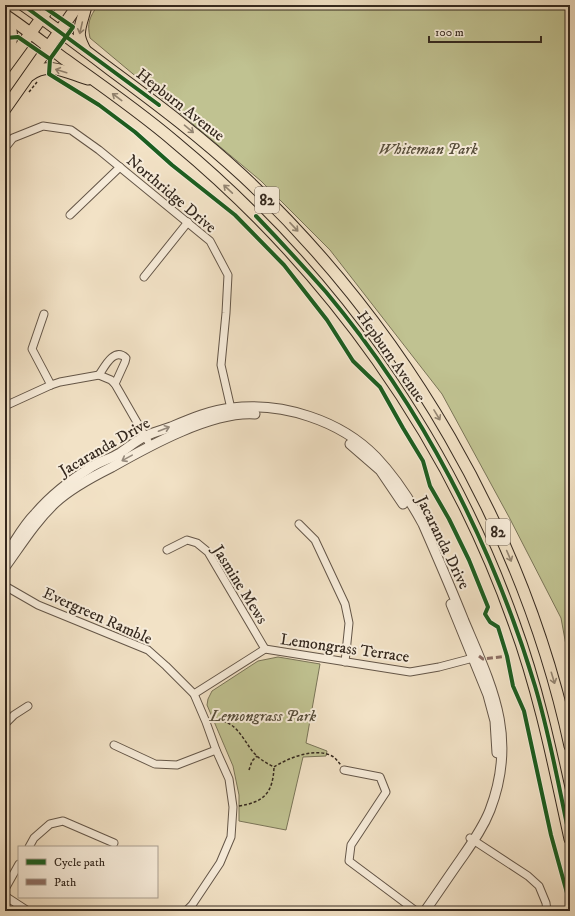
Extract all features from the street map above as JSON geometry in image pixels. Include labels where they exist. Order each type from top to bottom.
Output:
[{"type":"main road","name":"Hepburn Avenue","points":[[23,5],[188,128],[227,161],[270,202],[318,253],[372,319],[424,394],[460,455],[492,518],[520,582],[544,649],[564,716],[570,746]]},
{"type":"main road","points":[[5,68],[51,5]]},
{"type":"main road","points":[[5,109],[78,5]]},
{"type":"main road","points":[[85,50],[79,37],[79,32],[85,15],[86,5]]},
{"type":"main road","name":"Hepburn Avenue","points":[[5,15],[49,46],[176,142],[230,190],[303,266],[348,320],[376,359],[407,405],[443,464],[474,526],[514,622],[544,721],[570,839]]},
{"type":"main road","points":[[5,19],[9,25],[12,37],[5,61]]},
{"type":"main road","points":[[28,77],[36,72],[50,68],[96,81]]},
{"type":"street","name":"Northridge Drive","points":[[5,148],[13,138],[43,126],[72,130],[99,150],[210,241],[228,275],[221,364],[232,412]]},
{"type":"street","points":[[70,215],[120,167]]},
{"type":"street","points":[[144,277],[188,222]]},
{"type":"street","points":[[44,314],[32,350],[51,385]]},
{"type":"street","points":[[99,375],[112,357],[116,354],[122,355],[126,358],[115,384]]},
{"type":"street","points":[[5,406],[51,385],[99,375],[111,380],[115,384],[150,445]]},
{"type":"street","name":"Jacaranda Drive","points":[[5,567],[37,522],[57,502],[84,482],[150,445],[232,412]]},
{"type":"street","name":"Jacaranda Drive","points":[[5,556],[34,514],[54,494],[93,466],[119,453],[145,436],[188,420],[232,412],[273,414],[297,418],[320,426],[337,434],[357,448],[380,470],[410,513],[428,548],[476,658],[495,722],[497,754],[493,782],[486,808],[472,839],[425,911]]},
{"type":"street","points":[[299,524],[315,540],[345,604],[350,623],[345,662]]},
{"type":"street","name":"Jasmine Mews","points":[[167,550],[187,540],[197,543],[208,552],[265,649]]},
{"type":"street","name":"Evergreen Ramble","points":[[5,586],[38,605],[148,650],[194,694],[229,779],[233,808],[231,837],[220,863],[192,905],[186,911]]},
{"type":"street","name":"Lemongrass Terrace","points":[[194,694],[265,649],[410,672],[476,658]]},
{"type":"street","points":[[5,724],[14,714],[28,706]]},
{"type":"street","points":[[114,745],[155,764],[177,765],[216,750]]},
{"type":"street","points":[[344,770],[380,777],[386,792],[351,845],[349,861],[418,911]]},
{"type":"street","points":[[30,846],[34,838],[50,824],[63,821],[114,843]]},
{"type":"street","points":[[472,839],[528,876],[539,886],[546,902],[547,911]]},
{"type":"street","name":"Jacaranda Drive","points":[[418,911],[472,839]]},
{"type":"street","points":[[5,889],[18,866]]},
{"type":"street","points":[[5,896],[28,911]]},
{"type":"path","points":[[206,722],[223,721],[238,730],[257,756],[274,767]]},
{"type":"path","points":[[274,767],[285,760],[319,753],[331,755],[344,770]]},
{"type":"path","points":[[249,770],[252,761],[257,756]]},
{"type":"path","points":[[233,808],[262,799],[270,788],[273,779],[274,767]]},
{"type":"green space","name":"Whiteman Park","points":[[98,5],[570,5],[570,667],[561,618],[509,517],[442,394],[330,250],[261,181],[90,38],[90,21]]},
{"type":"green space","name":"Lemongrass Park","points":[[278,657],[320,664],[306,743],[327,751],[326,756],[303,757],[286,830],[239,821],[239,795],[233,766],[207,705],[212,691],[258,661]]},
{"type":"marked path","points":[[479,656],[483,659],[507,656]]},
{"type":"cycle path","points":[[23,5],[159,105]]},
{"type":"cycle path","points":[[41,5],[73,27],[50,59]]},
{"type":"cycle path","points":[[5,38],[18,37],[50,59],[49,74],[99,105],[135,132],[172,165],[235,215],[284,265],[327,320],[353,361],[380,387],[423,461],[430,486],[449,519],[469,560],[488,607],[485,614],[490,622],[498,627],[507,656],[513,686],[524,711],[551,835],[570,904]]},
{"type":"cycle path","points":[[256,216],[326,292],[361,336],[423,429],[450,478],[498,580],[518,633],[535,686],[545,724],[570,839]]}]
